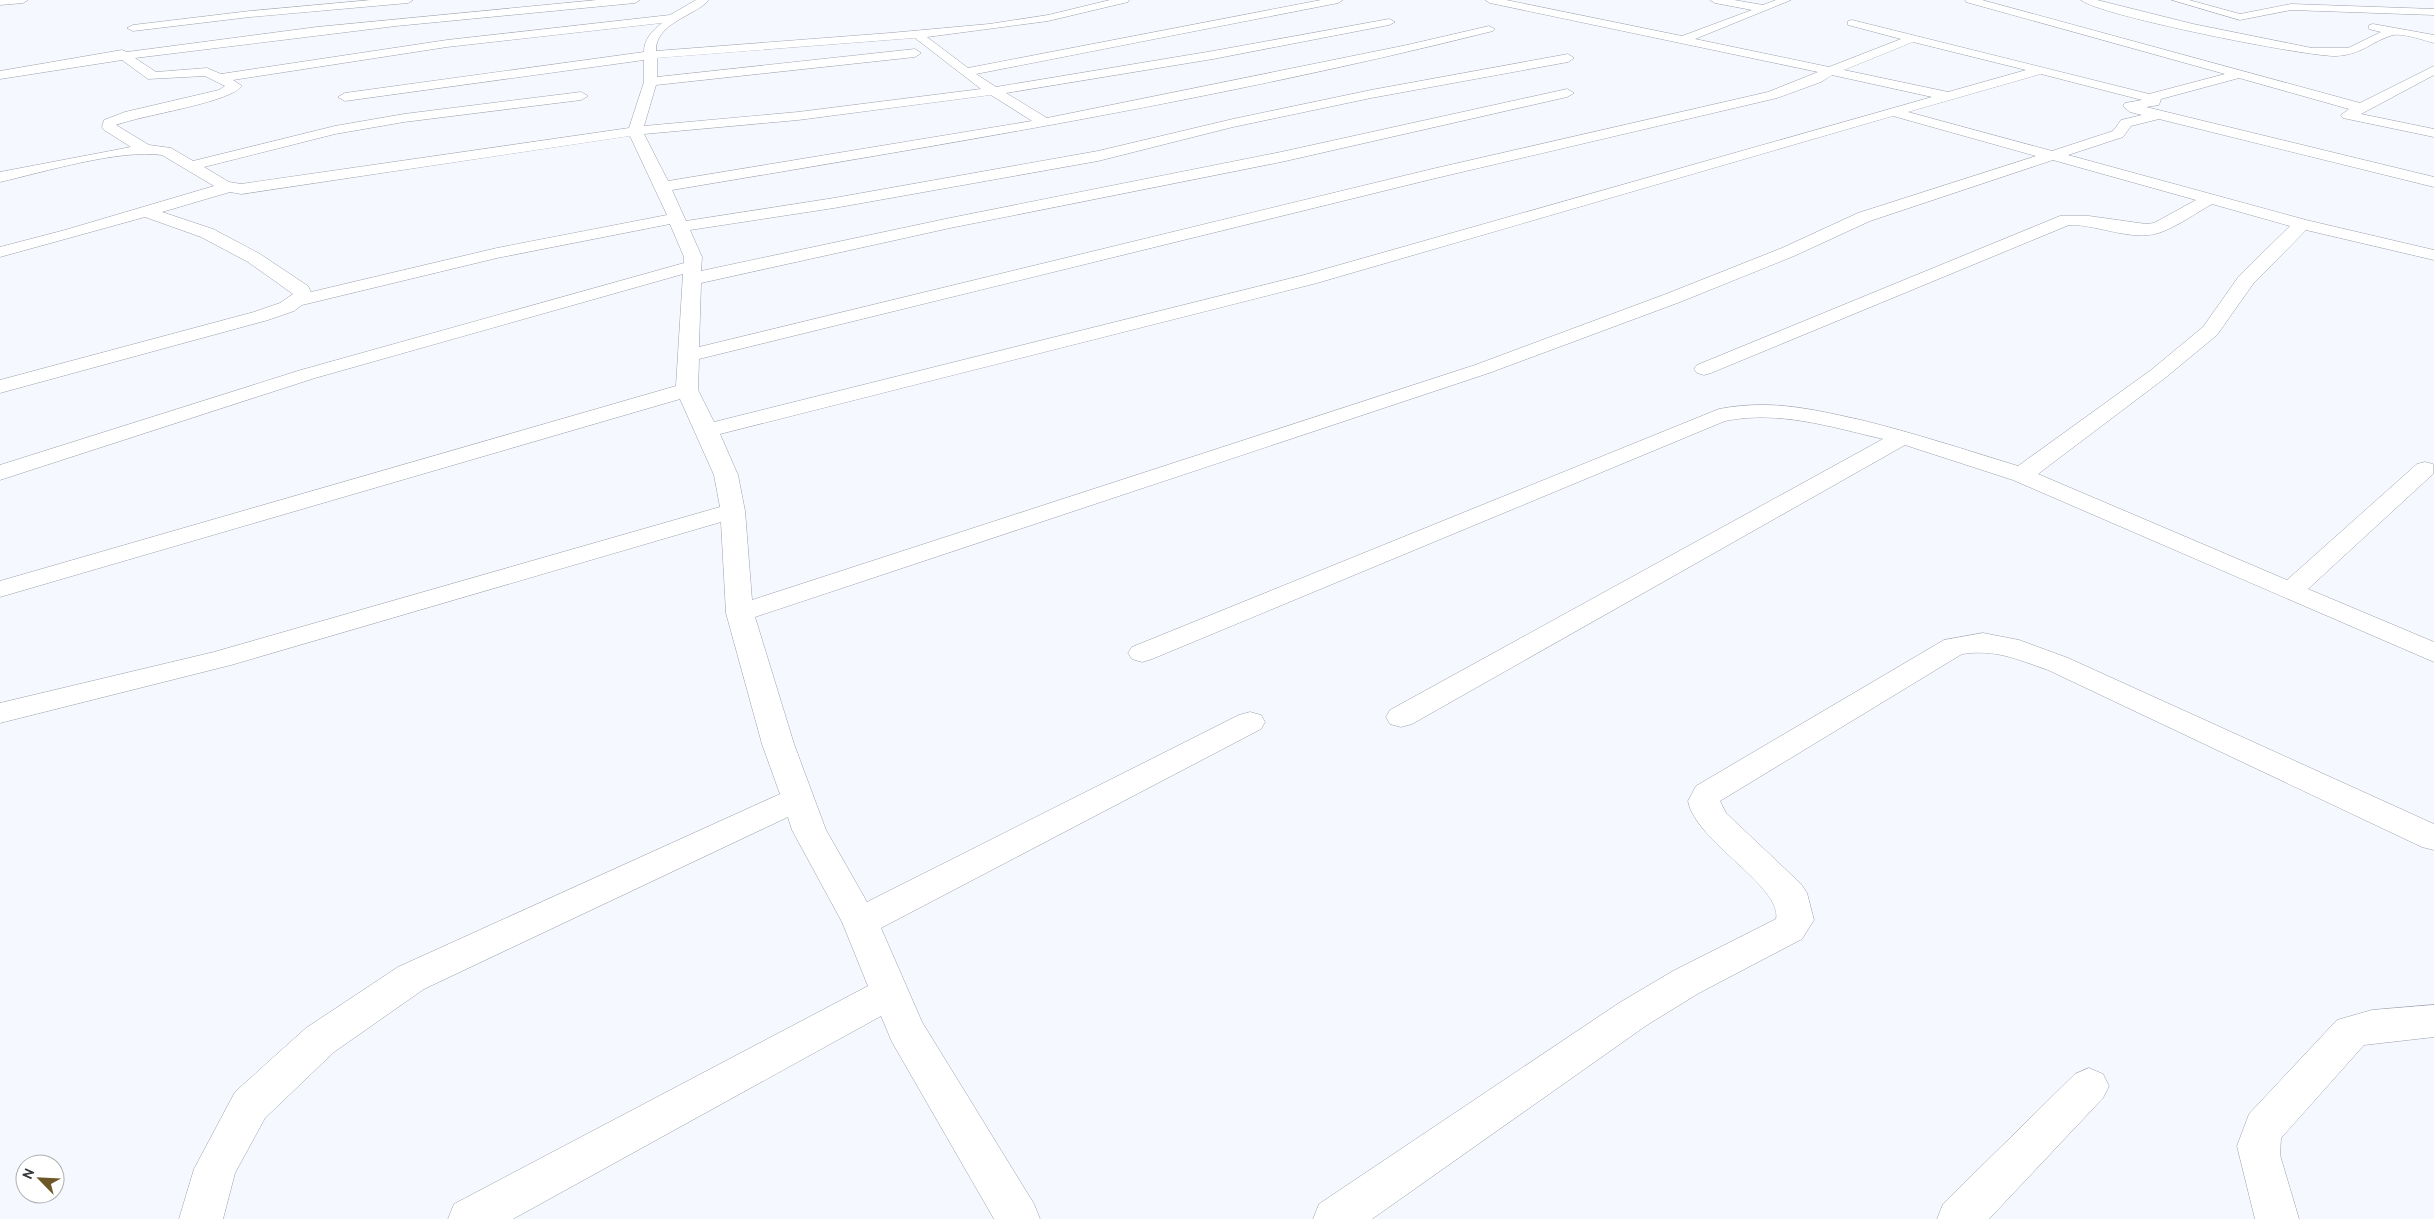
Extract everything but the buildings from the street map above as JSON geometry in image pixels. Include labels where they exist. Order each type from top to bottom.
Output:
[{"type":"street","points":[[0,2],[23,0]]},
{"type":"street","points":[[133,28],[250,14],[408,0]]},
{"type":"street","points":[[0,74],[122,54],[256,36],[529,8],[635,0]]},
{"type":"street","points":[[704,0],[673,18],[656,34],[650,45],[651,69],[635,132],[663,187],[693,257],[687,390],[726,475],[733,511],[736,578],[740,613],[778,744],[809,830],[860,922],[906,1030],[1018,1219]]},
{"type":"street","points":[[651,69],[1048,18],[1124,0]]},
{"type":"street","points":[[966,72],[1338,0]]},
{"type":"street","points":[[1490,0],[1947,96]]},
{"type":"street","points":[[1715,0],[1762,8]]},
{"type":"street","points":[[1683,40],[1786,0]]},
{"type":"street","points":[[1970,0],[2096,33],[2236,75],[2361,108]]},
{"type":"street","points":[[2086,0],[2120,11],[2198,29],[2285,46],[2337,52],[2353,50],[2391,32]]},
{"type":"street","points":[[2177,0],[2240,17]]},
{"type":"street","points":[[2264,0],[2348,22]]},
{"type":"street","points":[[2198,29],[2240,17],[2291,7],[2434,12]]},
{"type":"street","points":[[221,78],[469,40],[673,18]]},
{"type":"street","points":[[0,252],[71,234],[229,187],[254,187],[635,132],[798,116],[994,91],[1212,55],[1389,22]]},
{"type":"street","points":[[1852,23],[2042,69],[2156,106],[2434,182]]},
{"type":"street","points":[[2365,26],[2434,39]]},
{"type":"street","points":[[663,187],[1046,123],[1407,49],[1489,29]]},
{"type":"street","points":[[917,34],[936,51],[966,72],[1046,123]]},
{"type":"street","points":[[690,355],[1310,203],[1772,95],[1816,79],[1830,70],[1913,38]]},
{"type":"street","points":[[345,97],[651,69],[936,51]]},
{"type":"street","points":[[122,54],[153,76],[201,72],[221,78],[235,88],[224,93],[130,114],[109,123],[109,127],[145,148]]},
{"type":"street","points":[[0,387],[261,316],[300,300],[497,253],[678,222],[844,201],[1098,156],[1251,119],[1568,58]]},
{"type":"street","points":[[707,430],[1310,279],[2042,69]]},
{"type":"street","points":[[2434,70],[2348,115],[2434,133]]},
{"type":"street","points":[[740,613],[1482,369],[1682,295],[1788,252],[1864,218],[2118,134],[2126,123],[2156,106],[2236,75]]},
{"type":"street","points":[[0,473],[308,374],[523,312],[692,272],[1282,157],[1567,93]]},
{"type":"street","points":[[191,166],[270,145],[352,127],[413,117],[581,96]]},
{"type":"street","points":[[1893,112],[2302,224],[2434,256]]},
{"type":"street","points":[[0,177],[145,148],[162,150],[229,187]]},
{"type":"street","points":[[1704,369],[2066,220],[2083,218],[2131,229],[2150,230],[2158,228],[2209,199]]},
{"type":"street","points":[[143,212],[208,233],[254,258],[301,290],[303,296],[300,300]]},
{"type":"street","points":[[2021,475],[2158,374],[2210,330],[2246,280],[2302,224]]},
{"type":"street","points":[[0,589],[687,390]]},
{"type":"street","points":[[1142,653],[1718,416],[1743,411],[1771,410],[1824,418],[1902,437],[2021,475],[2434,653]]},
{"type":"street","points":[[1401,717],[1902,437]]},
{"type":"street","points":[[2290,591],[2425,469]]},
{"type":"street","points":[[0,713],[222,659],[733,511]]},
{"type":"street","points":[[1335,1219],[1633,1014],[1686,982],[1789,929],[1796,920],[1789,893],[1714,821],[1706,811],[1704,801],[1708,794],[1954,646],[1983,642],[2009,646],[2049,661],[2434,838]]},
{"type":"street","points":[[860,922],[1250,722]]},
{"type":"street","points":[[202,1219],[215,1169],[250,1105],[320,1040],[411,978],[798,799]]},
{"type":"street","points":[[470,1219],[890,993]]},
{"type":"street","points":[[2277,1219],[2276,1207],[2262,1166],[2258,1144],[2264,1127],[2351,1032],[2372,1026],[2434,1021]]},
{"type":"street","points":[[1959,1219],[2089,1086]]}]
